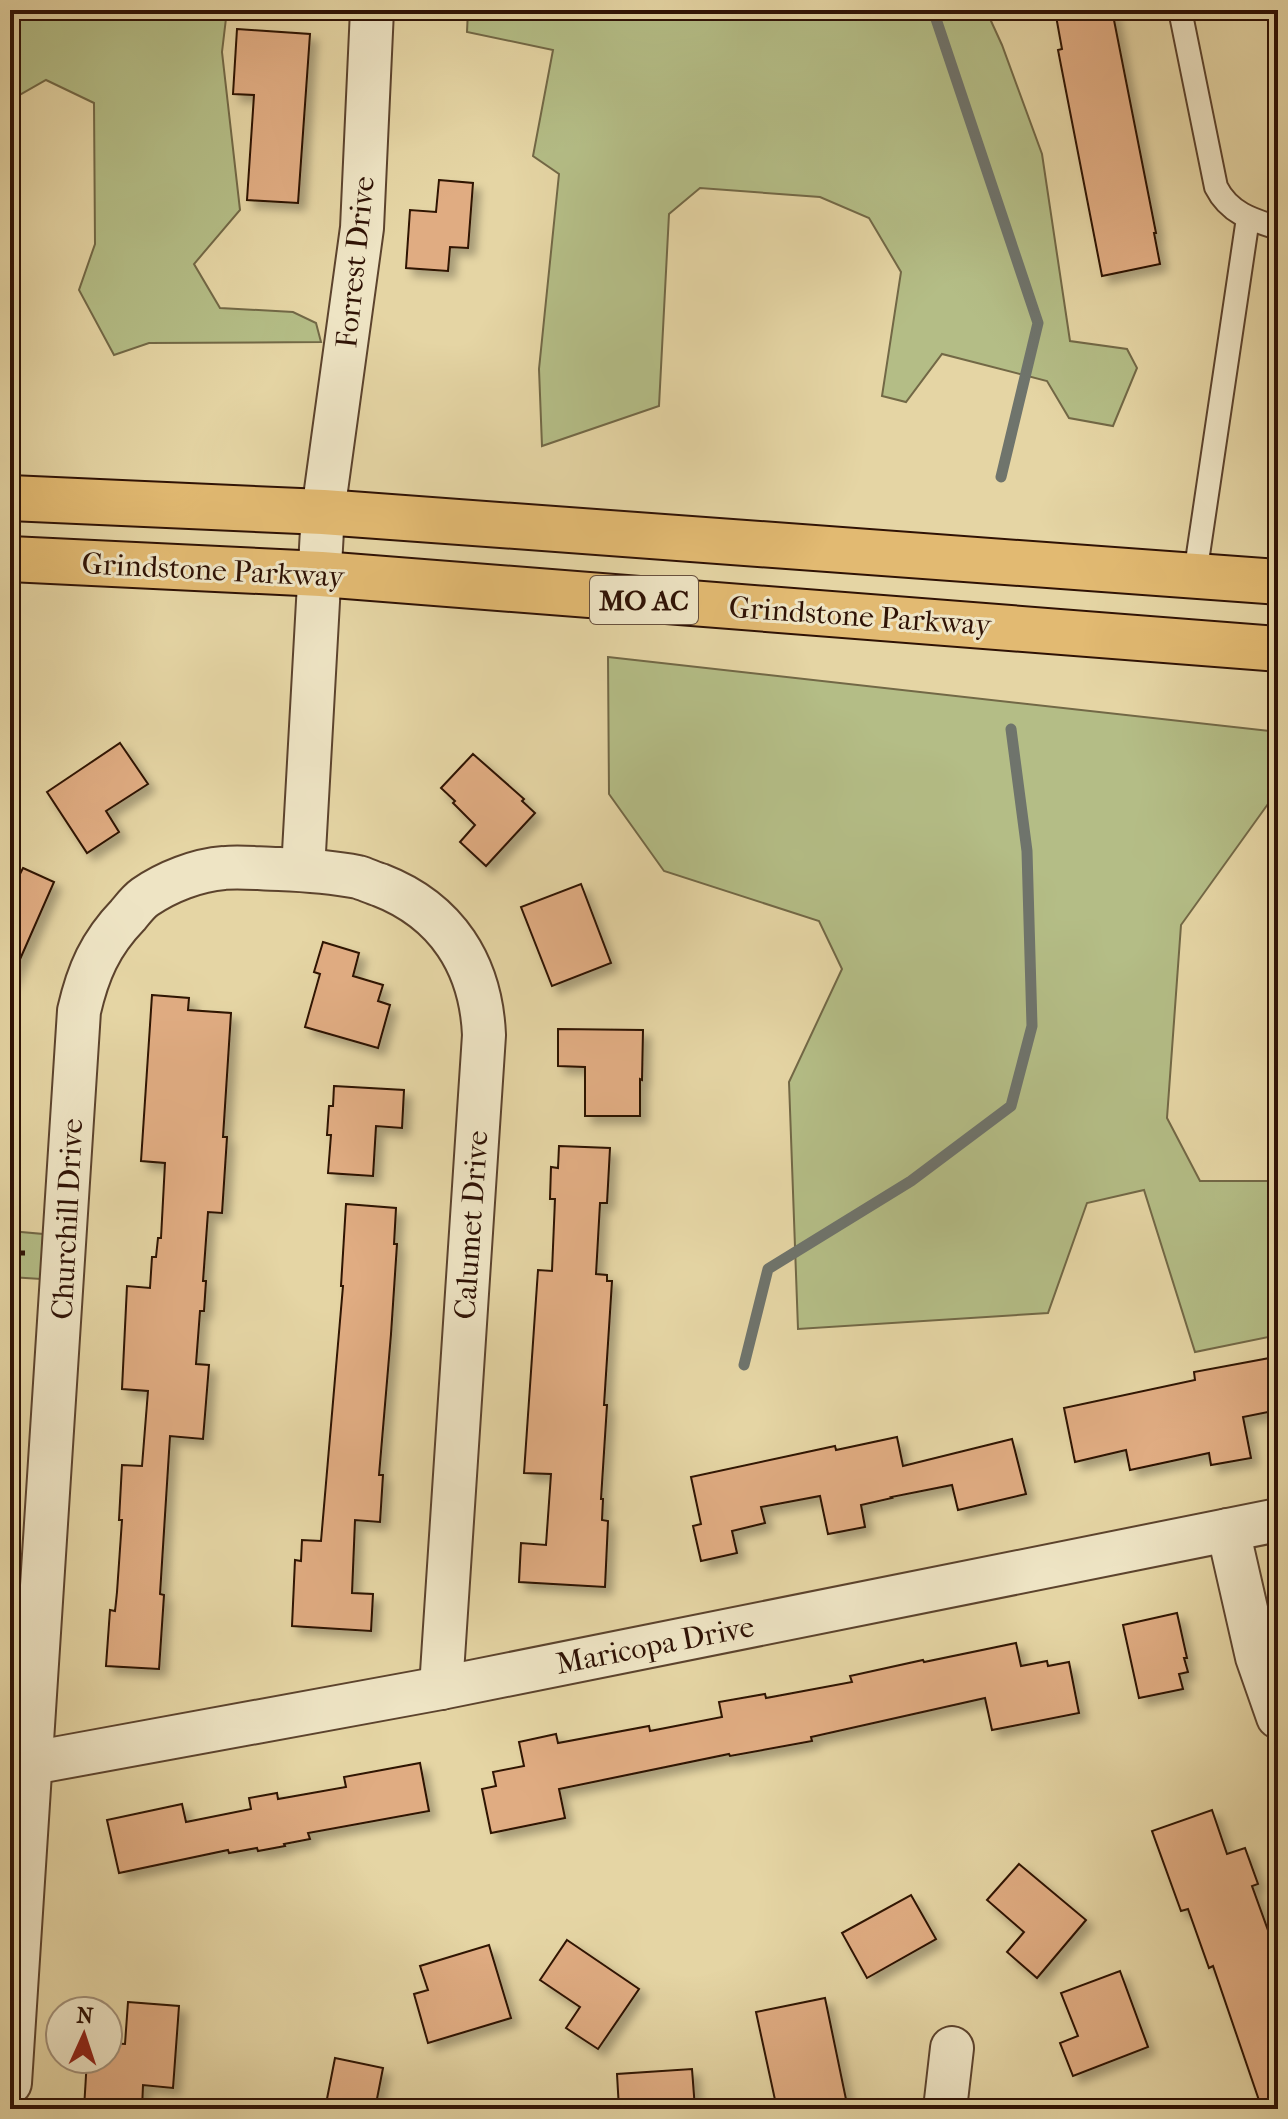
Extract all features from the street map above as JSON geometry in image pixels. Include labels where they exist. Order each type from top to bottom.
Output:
[{"type":"main road","name":"Grindstone Parkway","points":[[10,498],[323,512],[1278,582]]},
{"type":"main road","name":"Grindstone Parkway","points":[[10,559],[321,574],[1278,649]]},
{"type":"street","name":"Forrest Drive","points":[[323,512],[362,228],[372,10]]},
{"type":"street","points":[[303,870],[323,512]]},
{"type":"street","name":"Churchill Drive","points":[[10,2083],[79,1011],[87,978],[110,933],[143,898],[181,877],[223,868],[303,870]]},
{"type":"street","name":"Calumet Drive","points":[[303,870],[359,877],[401,893],[431,914],[453,938],[468,963],[479,991],[483,1014],[441,1688]]},
{"type":"street","name":"Maricopa Drive","points":[[32,1763],[441,1688],[1278,1520]]},
{"type":"street","points":[[1228,1530],[1257,1657],[1278,1717]]},
{"type":"street","points":[[945,2109],[952,2048]]},
{"type":"lane","points":[[1180,10],[1216,187],[1222,200],[1248,218],[1278,228]]},
{"type":"lane","points":[[1195,575],[1248,218]]},
{"type":"green space","points":[[10,10],[227,10],[222,52],[240,210],[194,264],[220,308],[293,312],[316,323],[321,342],[149,343],[114,355],[79,290],[95,244],[94,103],[46,80],[11,100],[10,105]]},
{"type":"green space","points":[[468,10],[986,10],[1042,154],[1070,341],[1127,349],[1137,368],[1113,426],[1069,418],[1047,381],[942,354],[906,402],[882,396],[901,272],[869,218],[820,197],[700,188],[669,214],[659,406],[542,446],[539,369],[559,174],[533,156],[553,50],[467,32]]},
{"type":"green space","points":[[608,657],[1278,732],[1278,790],[1181,925],[1167,1118],[1200,1181],[1278,1181],[1278,1335],[1195,1352],[1144,1190],[1087,1203],[1048,1313],[798,1329],[789,1082],[842,969],[819,921],[664,871],[609,794]]},
{"type":"green space","points":[[10,1231],[43,1234],[41,1279],[10,1277]]},
{"type":"building","points":[[1085,10],[1112,10],[1160,264],[1102,276],[1058,50],[1062,49],[1056,16]]},
{"type":"building","points":[[237,29],[310,34],[298,203],[247,200],[254,95],[233,94]]},
{"type":"building","points":[[439,180],[473,183],[468,248],[450,247],[448,271],[406,268],[410,210],[436,212]]},
{"type":"building","points":[[120,743],[148,784],[106,811],[119,832],[87,853],[47,792]]},
{"type":"building","points":[[473,754],[524,799],[522,801],[535,813],[486,866],[460,842],[475,825],[441,788]]},
{"type":"building","points":[[23,868],[54,882],[10,982],[10,877],[17,880]]},
{"type":"building","points":[[581,884],[611,963],[552,986],[521,907]]},
{"type":"building","points":[[323,942],[359,953],[353,976],[383,985],[378,1001],[390,1005],[378,1048],[305,1027],[320,974],[314,972]]},
{"type":"building","points":[[152,995],[189,998],[188,1010],[231,1013],[223,1137],[227,1137],[222,1213],[208,1212],[204,1311],[200,1311],[196,1364],[209,1365],[203,1439],[170,1436],[160,1594],[164,1595],[159,1669],[106,1666],[110,1610],[115,1611],[117,1592],[122,1465],[142,1466],[148,1391],[122,1389],[127,1286],[150,1288],[152,1257],[156,1257],[158,1238],[161,1238],[165,1163],[141,1161]]},
{"type":"building","points":[[558,1029],[643,1030],[640,1116],[585,1116],[585,1067],[558,1066]]},
{"type":"building","points":[[334,1086],[404,1090],[402,1128],[376,1126],[373,1176],[328,1173],[331,1135],[327,1135],[329,1106],[333,1106]]},
{"type":"building","points":[[559,1146],[610,1148],[607,1203],[600,1203],[596,1274],[607,1275],[607,1281],[612,1281],[601,1499],[602,1520],[608,1521],[605,1587],[519,1582],[521,1543],[546,1545],[551,1474],[524,1473],[538,1270],[552,1271],[555,1199],[550,1199],[551,1167],[558,1168]]},
{"type":"building","points":[[346,1204],[396,1208],[394,1244],[397,1244],[379,1475],[383,1475],[380,1522],[355,1520],[352,1593],[373,1594],[371,1631],[292,1626],[295,1560],[301,1561],[302,1540],[321,1541],[343,1286]]},
{"type":"building","points":[[1275,1357],[1278,1410],[1243,1417],[1251,1458],[1211,1465],[1209,1453],[1130,1470],[1126,1450],[1075,1462],[1064,1408],[1195,1380],[1194,1372]]},
{"type":"building","points":[[897,1437],[903,1466],[1012,1439],[1026,1494],[958,1510],[952,1485],[891,1497],[861,1505],[865,1527],[828,1534],[820,1496],[761,1507],[765,1523],[732,1531],[737,1553],[701,1561],[693,1526],[701,1524],[691,1477],[835,1446],[836,1450]]},
{"type":"building","points":[[1177,1613],[1187,1658],[1184,1658],[1188,1672],[1179,1674],[1183,1689],[1139,1698],[1123,1625]]},
{"type":"building","points":[[1016,1643],[1021,1666],[1047,1661],[1048,1666],[1069,1662],[1079,1713],[992,1730],[985,1698],[811,1737],[812,1741],[729,1754],[559,1789],[565,1818],[491,1833],[482,1789],[496,1786],[493,1772],[524,1766],[519,1742],[556,1734],[558,1743],[649,1726],[650,1731],[722,1717],[719,1702],[765,1694],[766,1698],[852,1682],[850,1676]]},
{"type":"building","points":[[420,1763],[429,1811],[308,1833],[310,1839],[285,1846],[258,1851],[257,1848],[229,1853],[228,1850],[119,1873],[107,1820],[182,1804],[186,1822],[251,1809],[249,1798],[277,1793],[278,1799],[346,1787],[344,1777]]},
{"type":"building","points":[[1212,1810],[1227,1854],[1245,1848],[1258,1884],[1252,1886],[1278,1958],[1278,2109],[1262,2109],[1213,1966],[1209,1968],[1188,1909],[1181,1911],[1152,1831]]},
{"type":"building","points":[[1019,1864],[1086,1920],[1037,1978],[1007,1952],[1024,1932],[987,1900]]},
{"type":"building","points":[[911,1895],[936,1939],[867,1978],[842,1933]]},
{"type":"building","points":[[567,1940],[639,1989],[598,2049],[566,2028],[580,2007],[540,1980]]},
{"type":"building","points":[[489,1945],[511,2018],[428,2043],[414,1994],[428,1990],[420,1966]]},
{"type":"building","points":[[1120,1971],[1148,2047],[1073,2076],[1060,2043],[1078,2036],[1061,1993]]},
{"type":"building","points":[[825,1998],[848,2109],[777,2109],[756,2012]]},
{"type":"building","points":[[128,2002],[179,2006],[173,2088],[143,2085],[142,2109],[84,2109],[86,2075],[124,2075]]},
{"type":"building","points":[[335,2058],[383,2068],[375,2109],[325,2109]]},
{"type":"building","points":[[692,2069],[695,2109],[619,2109],[617,2074]]},
{"type":"waterway","points":[[933,10],[1038,323],[1001,477]]},
{"type":"waterway","points":[[744,1365],[768,1269],[911,1181],[1011,1106],[1032,1026],[1027,851],[1011,729]]}]
